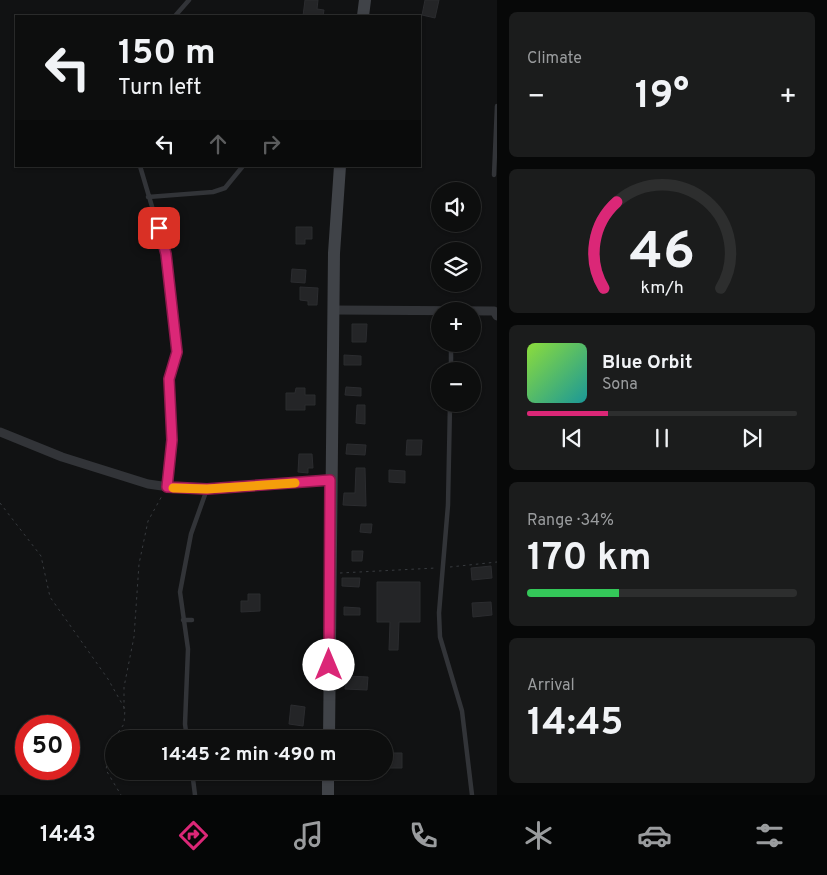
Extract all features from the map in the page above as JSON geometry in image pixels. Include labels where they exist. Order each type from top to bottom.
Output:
[{"type":"main road","points":[[363,15],[365,0]]},
{"type":"main road","points":[[329,730],[330,480],[336,216],[340,167]]},
{"type":"main road","points":[[328,780],[328,795]]},
{"type":"street","points":[[334,310],[431,311]]},
{"type":"street","points":[[481,311],[496,311]]},
{"type":"street","points":[[0,432],[62,456],[148,484],[167,487],[207,489],[330,480]]},
{"type":"lane","points":[[176,15],[189,0]]},
{"type":"lane","points":[[494,175],[497,106]]},
{"type":"lane","points":[[140,167],[166,254],[177,352],[169,379],[172,440],[167,487]]},
{"type":"lane","points":[[148,197],[213,192],[225,188],[242,167]]},
{"type":"lane","points":[[450,412],[448,505],[438,613],[440,637],[462,711],[472,795]]},
{"type":"lane","points":[[186,730],[188,649],[180,592],[191,534],[207,489]]},
{"type":"lane","points":[[183,620],[192,620]]},
{"type":"lane","points":[[193,780],[195,795]]},
{"type":"path","points":[[121,795],[106,770],[110,744],[124,724],[124,687],[134,637],[139,564],[148,520],[167,487]]},
{"type":"path","points":[[0,503],[41,556],[50,597],[108,679],[124,709]]},
{"type":"path","points":[[330,573],[442,568],[497,562]]},
{"type":"building","points":[[305,0],[318,0],[317,9],[324,10],[323,15],[303,15]]},
{"type":"building","points":[[425,0],[439,0],[435,18],[422,15]]},
{"type":"building","points":[[296,227],[312,227],[312,239],[305,239],[305,244],[296,244]]},
{"type":"building","points":[[292,269],[306,270],[305,283],[291,282]]},
{"type":"building","points":[[300,287],[318,288],[317,305],[308,305],[308,301],[300,300]]},
{"type":"building","points":[[352,324],[367,324],[366,342],[352,342]]},
{"type":"building","points":[[344,355],[361,356],[361,365],[344,365]]},
{"type":"building","points":[[346,387],[361,388],[361,396],[345,395]]},
{"type":"building","points":[[296,388],[305,388],[305,395],[315,395],[315,405],[305,405],[305,410],[286,410],[286,393],[295,393]]},
{"type":"building","points":[[357,405],[365,405],[365,424],[356,423]]},
{"type":"building","points":[[407,440],[422,440],[421,455],[406,455]]},
{"type":"building","points":[[347,444],[366,445],[365,455],[346,454]]},
{"type":"building","points":[[299,454],[312,454],[313,468],[308,468],[308,473],[298,472]]},
{"type":"building","points":[[356,468],[365,468],[366,506],[343,505],[344,493],[355,493]]},
{"type":"building","points":[[389,470],[405,471],[405,483],[389,482]]},
{"type":"building","points":[[361,524],[372,524],[371,533],[360,532]]},
{"type":"building","points":[[352,551],[363,551],[362,561],[352,561]]},
{"type":"building","points":[[491,566],[492,578],[472,580],[471,568]]},
{"type":"building","points":[[342,578],[360,578],[359,587],[342,586]]},
{"type":"building","points":[[377,582],[420,582],[420,622],[399,622],[398,650],[389,650],[390,622],[377,622]]},
{"type":"building","points":[[248,594],[260,594],[260,611],[241,612],[241,601],[248,601]]},
{"type":"building","points":[[491,602],[492,615],[473,617],[472,603]]},
{"type":"building","points":[[344,607],[360,608],[360,615],[344,615]]},
{"type":"building","points":[[346,676],[368,677],[367,690],[345,689]]},
{"type":"building","points":[[291,705],[305,707],[303,726],[289,724]]},
{"type":"building","points":[[393,753],[402,753],[402,768],[393,768]]},
{"type":"slow traffic","points":[[173,488],[207,489],[295,483]]},
{"type":"route","points":[[159,228],[166,254],[177,352],[169,379],[172,440],[167,487],[207,489],[330,480],[329,665]]}]
